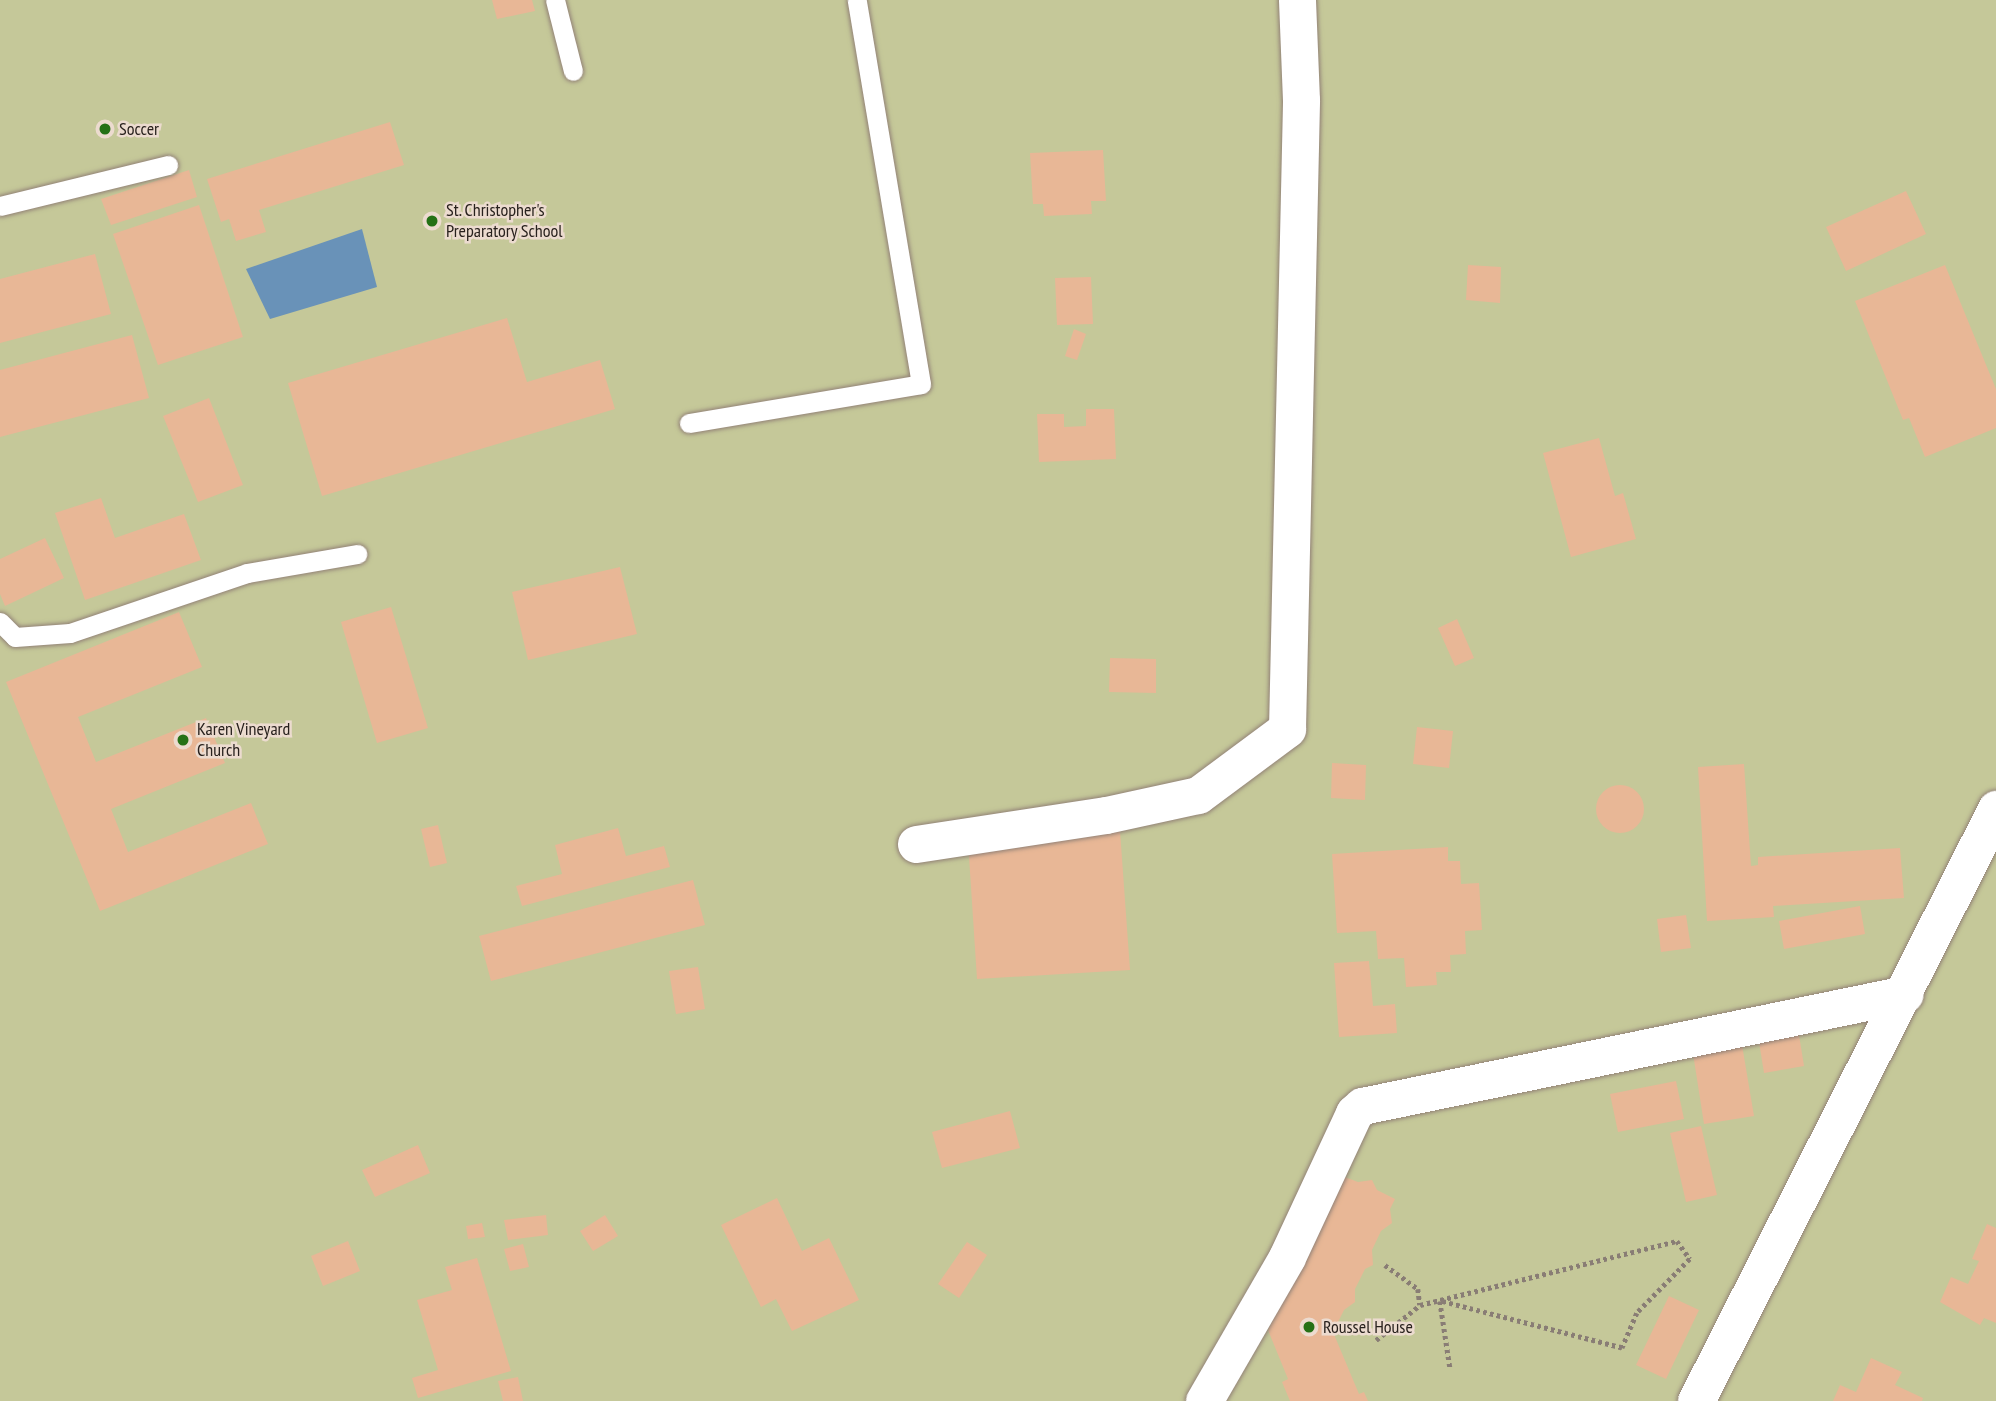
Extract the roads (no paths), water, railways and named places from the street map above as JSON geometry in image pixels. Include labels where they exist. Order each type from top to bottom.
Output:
[{"type":"street","points":[[916,844],[1106,815],[1198,795],[1287,729],[1301,114],[1297,0]]},
{"type":"street","points":[[1696,1401],[1905,994],[1996,809]]},
{"type":"street","points":[[1204,1401],[1287,1257],[1354,1113],[1362,1105],[1905,994]]},
{"type":"lane","points":[[555,0],[573,71]]},
{"type":"lane","points":[[689,423],[921,384],[856,0]]},
{"type":"lane","points":[[0,206],[168,166]]},
{"type":"lane","points":[[0,622],[15,637],[70,634],[247,573],[356,554]]},
{"type":"water","points":[[362,229],[377,287],[270,319],[246,269]]},
{"type":"place","name":"Soccer","points":[[105,129]]},
{"type":"place","name":"St. Christopher's Preparatory School","points":[[432,221]]},
{"type":"place","name":"Karen Vineyard Church","points":[[183,740]]},
{"type":"place","name":"Roussel House","points":[[1309,1327]]}]
